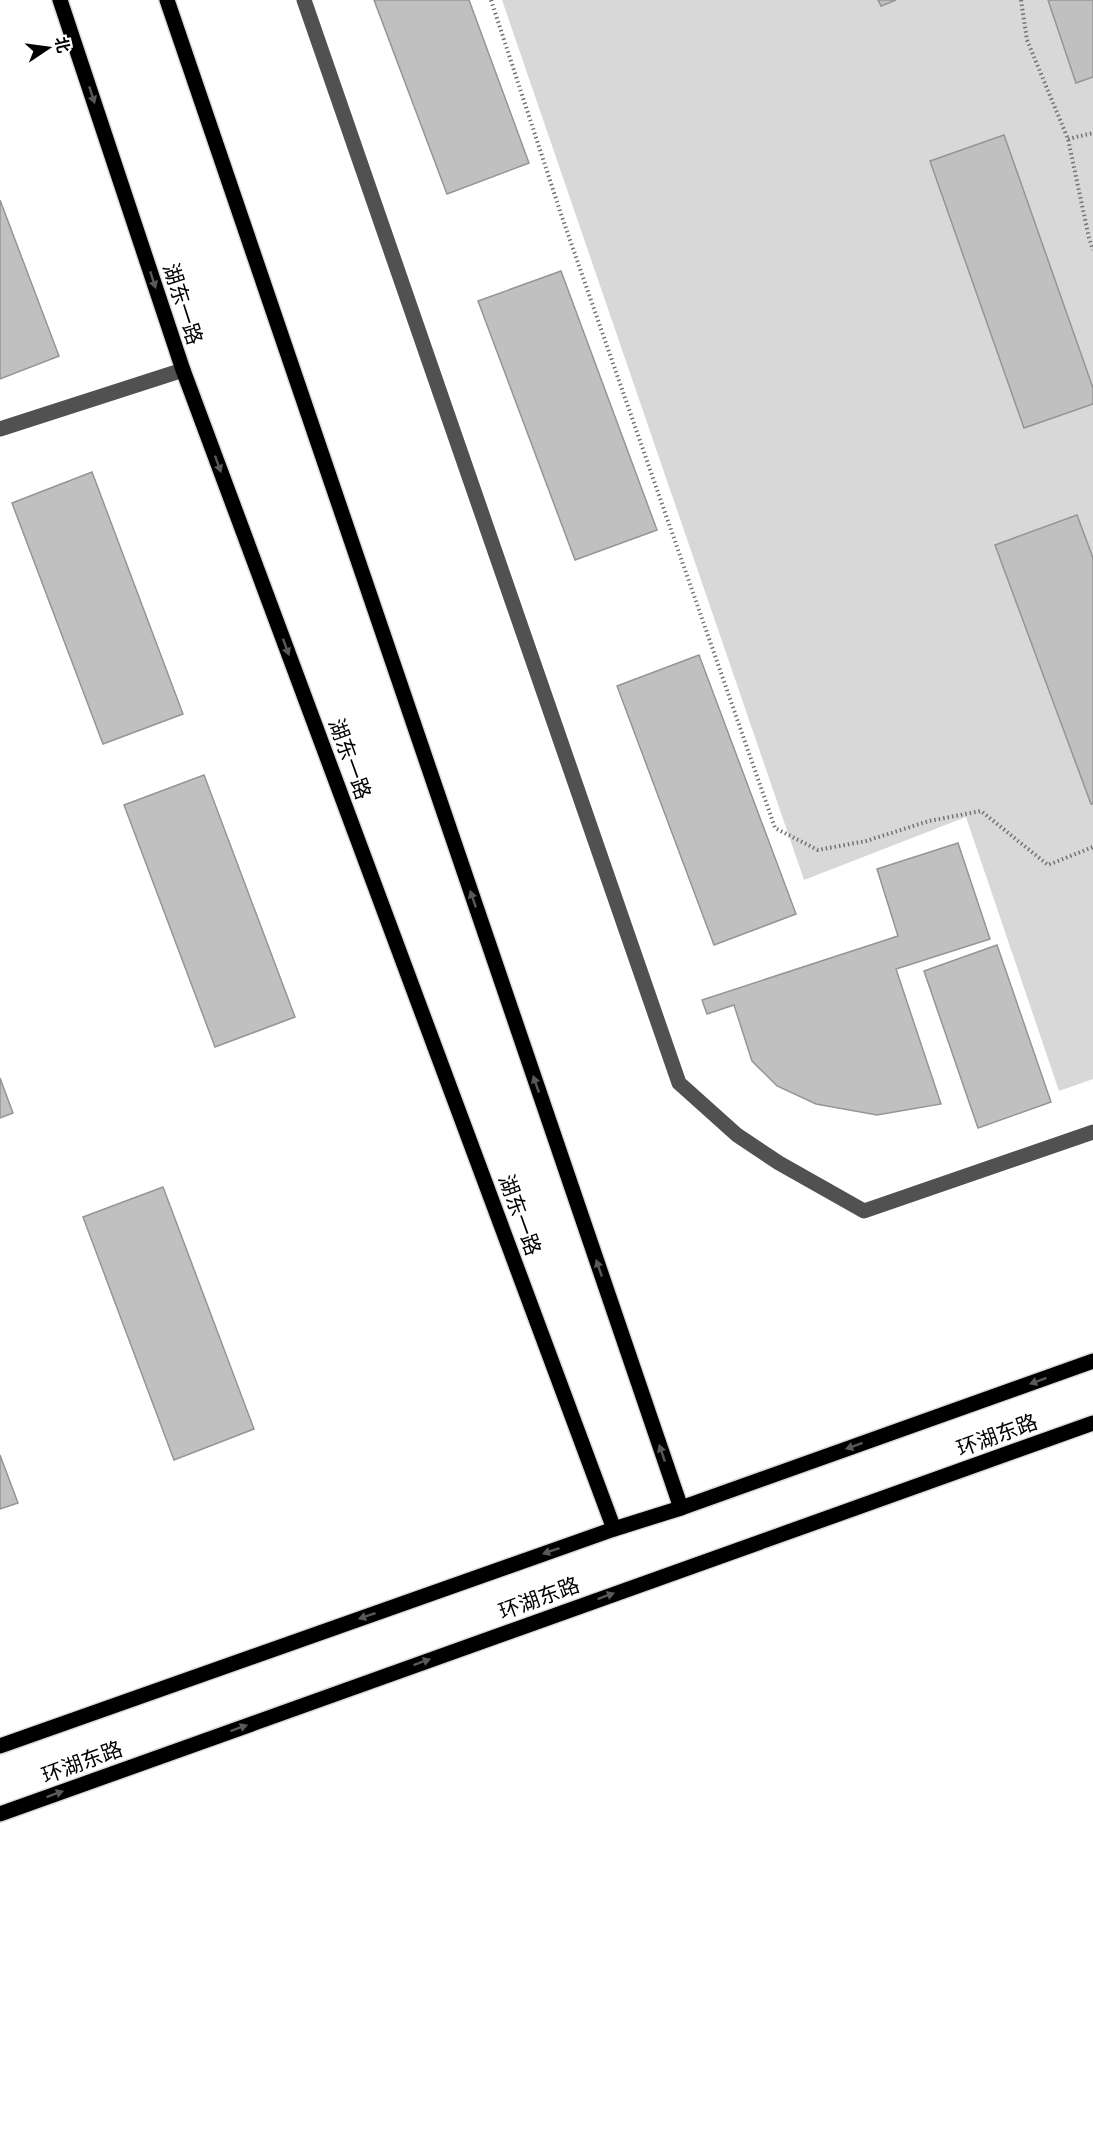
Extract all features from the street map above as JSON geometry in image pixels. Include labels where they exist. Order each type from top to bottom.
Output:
[{"type":"main road","name":"湖东一路","points":[[60,0],[183,370],[614,1528]]},
{"type":"main road","points":[[167,0],[681,1508]]},
{"type":"main road","name":"环湖东路","points":[[0,1746],[1093,1361]]},
{"type":"main road","name":"环湖东路","points":[[0,1814],[1093,1423]]},
{"type":"street","points":[[304,0],[679,1083],[736,1135],[779,1163],[864,1211],[1093,1132]]},
{"type":"street","points":[[0,429],[183,370]]},
{"type":"path","points":[[492,0],[561,214],[775,828],[818,850],[866,841],[929,821],[981,812],[1048,865],[1093,847]]},
{"type":"path","points":[[1020,0],[1027,40],[1068,139],[1093,250]]},
{"type":"path","points":[[1068,139],[1093,133]]},
{"type":"shaded area","points":[[502,0],[1093,0],[1093,1079],[1059,1091],[966,817],[804,880]]},
{"type":"building","points":[[374,0],[469,0],[529,163],[447,194]]},
{"type":"building","points":[[878,0],[896,0],[881,6]]},
{"type":"building","points":[[1048,0],[1093,0],[1093,77],[1076,83]]},
{"type":"building","points":[[1004,135],[1093,388],[1093,404],[1024,428],[930,161]]},
{"type":"building","points":[[0,200],[59,356],[0,379]]},
{"type":"building","points":[[561,271],[657,530],[575,560],[478,301]]},
{"type":"building","points":[[92,472],[183,714],[103,744],[12,503]]},
{"type":"building","points":[[1077,515],[1093,558],[1093,804],[1091,804],[995,545]]},
{"type":"building","points":[[699,655],[796,914],[714,945],[617,686]]},
{"type":"building","points":[[204,775],[295,1017],[215,1047],[124,805]]},
{"type":"building","points":[[958,843],[990,939],[896,969],[941,1104],[877,1115],[816,1104],[777,1086],[752,1061],[734,1005],[707,1014],[702,1000],[898,936],[877,869]]},
{"type":"building","points":[[997,945],[1051,1102],[978,1128],[924,971]]},
{"type":"building","points":[[0,1078],[13,1113],[0,1118]]},
{"type":"building","points":[[163,1187],[254,1429],[174,1460],[83,1217]]},
{"type":"building","points":[[0,1455],[18,1503],[0,1509]]}]
